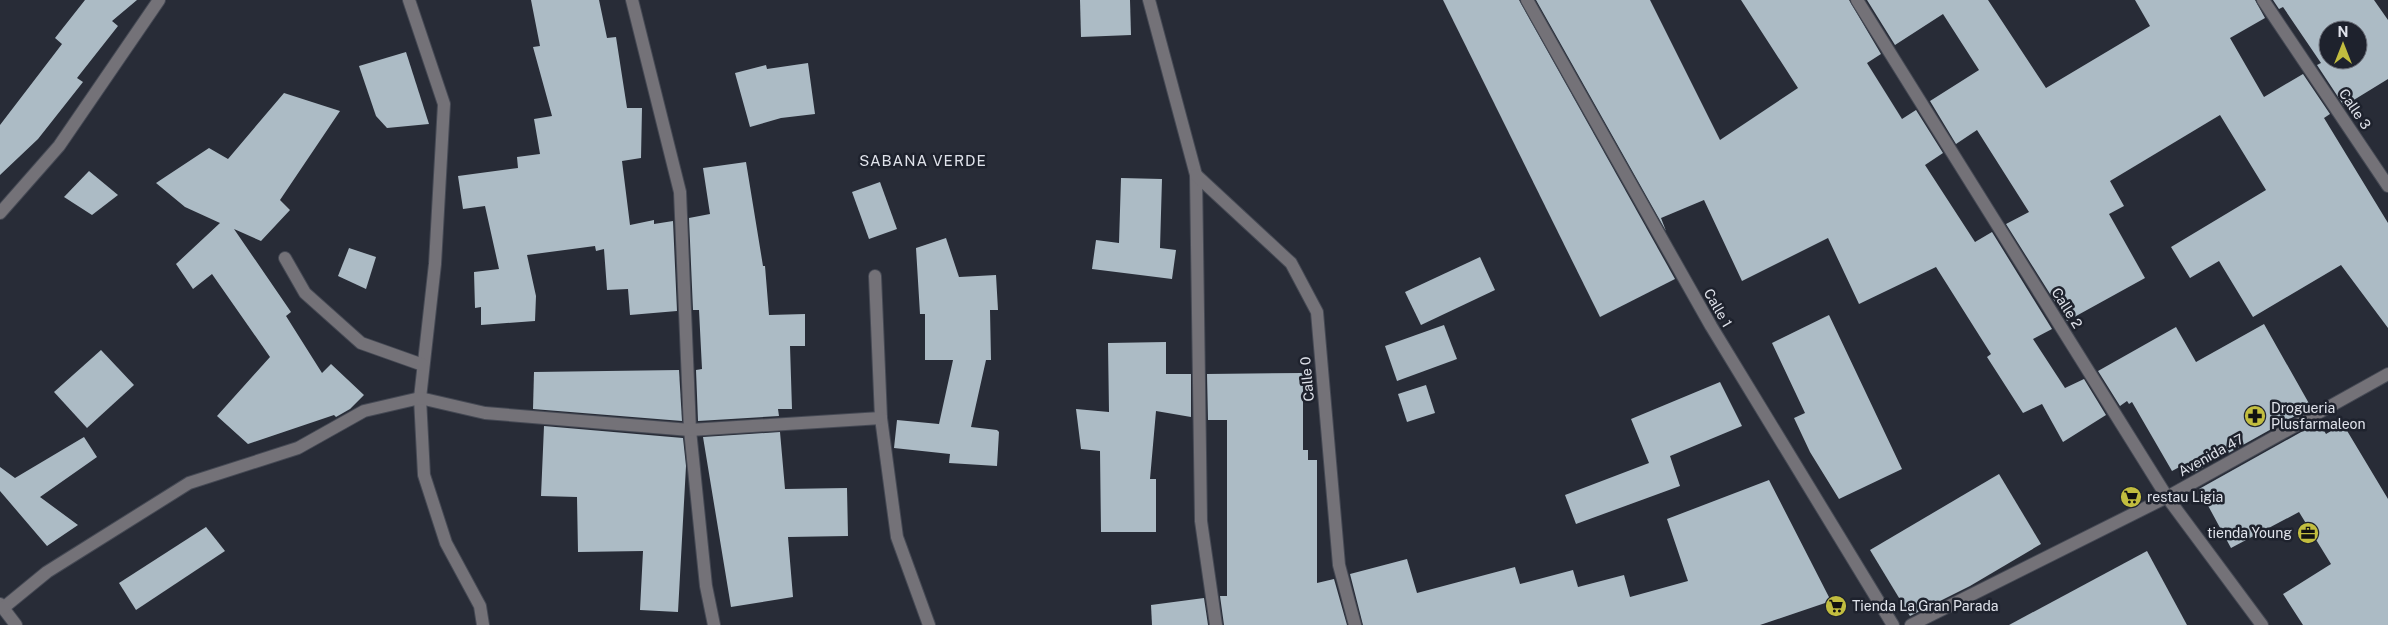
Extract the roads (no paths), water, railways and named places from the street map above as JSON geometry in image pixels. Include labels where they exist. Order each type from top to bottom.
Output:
[{"type":"street","points":[[0,213],[59,146],[159,0]]},
{"type":"street","points":[[409,0],[444,104],[436,264],[420,398],[424,475],[446,543],[480,606],[483,625]]},
{"type":"street","points":[[632,0],[680,192],[690,430],[706,586],[714,625]]},
{"type":"street","points":[[1149,0],[1196,175],[1201,521],[1216,625]]},
{"type":"street","name":"Calle 1","points":[[1527,0],[1711,326],[1893,625]]},
{"type":"street","name":"Calle 2","points":[[1857,0],[2167,497],[2262,625]]},
{"type":"street","name":"Calle 3","points":[[2263,0],[2388,186]]},
{"type":"street","name":"Calle 0","points":[[1196,175],[1291,263],[1317,312],[1339,565],[1354,625]]},
{"type":"street","points":[[285,258],[305,293],[361,343],[423,365]]},
{"type":"street","points":[[875,276],[882,418],[897,537],[928,625]]},
{"type":"street","name":"Avenida 47","points":[[1911,625],[2167,497],[2388,374]]},
{"type":"street","points":[[16,625],[1,606],[47,572],[189,483],[298,448],[364,411],[420,398],[485,413],[690,430],[882,418]]},
{"type":"place","name":"Drogueria Plusfarmaleon","points":[[2255,416]]},
{"type":"place","name":"restau Ligia","points":[[2131,497]]},
{"type":"place","name":"tienda Young","points":[[2308,533]]},
{"type":"place","name":"Tienda La Gran Parada","points":[[1836,606]]},
{"type":"district","name":"SABANA VERDE","points":[[923,161]]}]
